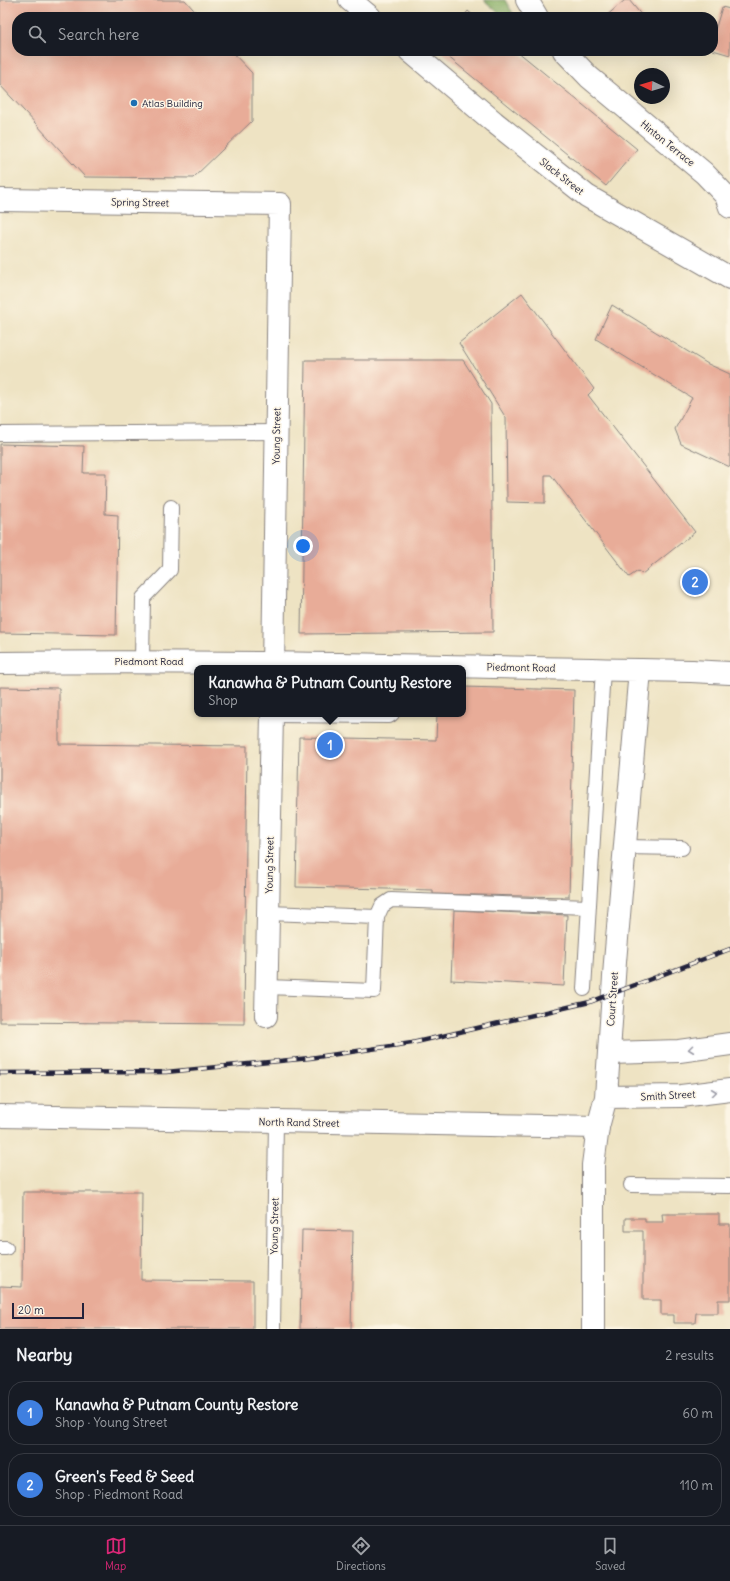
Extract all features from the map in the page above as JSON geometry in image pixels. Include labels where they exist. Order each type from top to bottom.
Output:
[{"type":"street","points":[[350,0],[364,12]]},
{"type":"street","points":[[527,0],[534,12]]},
{"type":"street","name":"Slack Street","points":[[416,56],[494,122],[587,196],[730,278]]},
{"type":"street","name":"Hinton Terrace","points":[[569,56],[589,77],[704,172],[726,196],[730,207]]},
{"type":"street","name":"Spring Street","points":[[0,200],[280,204]]},
{"type":"street","name":"Young Street","points":[[273,665],[280,204]]},
{"type":"street","name":"Piedmont Road","points":[[0,663],[142,661],[273,665]]},
{"type":"street","name":"Piedmont Road","points":[[466,667],[730,672]]},
{"type":"street","name":"Court Street","points":[[593,1329],[593,1165],[598,1127],[606,1097],[624,847],[640,670]]},
{"type":"street","name":"Young Street","points":[[266,1016],[272,717]]},
{"type":"street","points":[[609,1053],[679,1051],[730,1044]]},
{"type":"street","name":"Smith Street","points":[[606,1097],[681,1096],[730,1090]]},
{"type":"street","name":"North Rand Street","points":[[0,1116],[598,1127]]},
{"type":"lane","points":[[0,434],[276,432]]},
{"type":"lane","points":[[142,661],[143,598],[170,570],[171,506]]},
{"type":"lane","points":[[584,989],[603,669]]},
{"type":"lane","points":[[624,847],[682,848]]},
{"type":"lane","points":[[267,987],[374,991],[376,917],[382,906],[391,900],[589,907]]},
{"type":"lane","points":[[268,914],[376,917]]},
{"type":"lane","name":"Young Street","points":[[273,1329],[276,1122]]},
{"type":"lane","points":[[631,1185],[730,1186]]},
{"type":"green space","points":[[484,0],[505,0],[512,12],[497,12]]},
{"type":"building","name":"Atlas Building","points":[[0,0],[185,0],[196,12],[12,12],[12,56],[236,56],[252,73],[252,121],[193,178],[85,177],[0,85]]},
{"type":"building","points":[[625,0],[629,0],[639,12],[611,12]]},
{"type":"building","points":[[722,7],[730,9],[730,55],[718,51],[718,20]]},
{"type":"building","points":[[447,56],[523,56],[637,149],[606,186]]},
{"type":"building","points":[[522,293],[594,389],[588,395],[695,532],[642,574],[638,571],[629,577],[551,475],[545,475],[545,503],[507,502],[506,418],[459,343]]},
{"type":"building","points":[[612,305],[708,364],[730,374],[730,467],[681,444],[675,429],[692,398],[596,339]]},
{"type":"building","points":[[305,360],[463,360],[491,404],[493,632],[301,634]]},
{"type":"building","points":[[0,444],[84,446],[83,473],[106,473],[105,514],[118,515],[116,635],[0,633]]},
{"type":"building","points":[[0,687],[59,688],[59,744],[247,746],[244,1024],[0,1022]]},
{"type":"building","points":[[466,687],[574,690],[569,897],[433,894],[433,890],[296,887],[299,737],[436,740],[437,717],[466,717]]},
{"type":"building","points":[[454,910],[567,915],[564,986],[451,980]]},
{"type":"building","points":[[23,1192],[142,1192],[141,1280],[253,1281],[253,1329],[0,1329],[0,1286],[22,1287]]},
{"type":"building","points":[[662,1214],[719,1214],[719,1224],[730,1224],[730,1300],[718,1300],[718,1313],[696,1313],[695,1323],[674,1323],[674,1315],[661,1315],[661,1300],[643,1300],[643,1231],[625,1231],[625,1218],[645,1218],[645,1222],[663,1222]]},
{"type":"building","points":[[302,1230],[353,1231],[351,1329],[300,1329]]},
{"type":"railway","points":[[0,1073],[166,1072],[310,1058],[412,1043],[590,1002],[730,949]]},
{"type":"place","name":"Atlas Building","points":[[134,103]]},
{"type":"place","name":"Green's Feed & Seed","points":[[695,582]]},
{"type":"place","name":"Kanawha & Putnam County Restore","points":[[330,745]]}]
